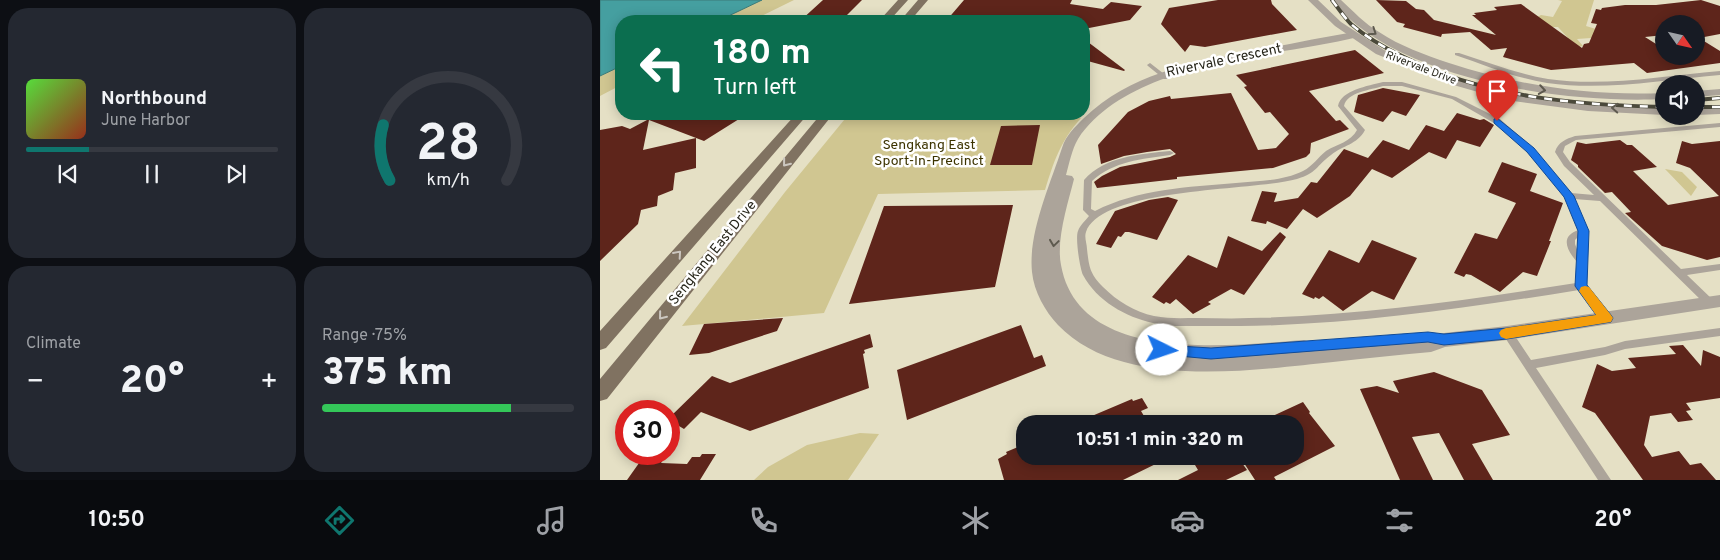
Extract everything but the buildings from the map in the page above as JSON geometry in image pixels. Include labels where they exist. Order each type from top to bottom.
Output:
[{"type":"main road","points":[[889,15],[903,0]]},
{"type":"main road","points":[[910,15],[923,0]]},
{"type":"main road","name":"Sengkang East Drive","points":[[600,343],[797,120]]},
{"type":"main road","name":"Sengkang East Drive","points":[[600,393],[822,120]]},
{"type":"street","name":"Rivervale Drive","points":[[1313,0],[1338,24],[1380,52],[1461,84],[1506,97],[1588,107],[1655,111]]},
{"type":"street","name":"Rivervale Drive","points":[[1336,0],[1362,25],[1397,47],[1469,74],[1514,86],[1592,96],[1655,96]]},
{"type":"street","name":"Rivervale Crescent","points":[[1357,37],[1200,67],[1163,76],[1126,94],[1098,120],[1081,142],[1066,181],[1053,247],[1053,265],[1057,280],[1069,307],[1101,332],[1130,344],[1162,350],[1211,354],[1310,352],[1435,341],[1507,333],[1715,302]]},
{"type":"street","points":[[1705,93],[1720,92]]},
{"type":"street","points":[[1705,111],[1720,110]]},
{"type":"lane","points":[[1457,54],[1555,82],[1642,82],[1720,73]]},
{"type":"lane","points":[[1150,65],[1163,76]]},
{"type":"lane","points":[[1581,286],[1500,299],[1360,316],[1246,323],[1165,322],[1137,315],[1112,302],[1096,288],[1086,272],[1083,259],[1082,231],[1094,215],[1105,208],[1158,194],[1285,180],[1310,171],[1325,155],[1339,146],[1350,143],[1358,136],[1361,130],[1341,106],[1342,101],[1347,96],[1384,84],[1402,84],[1454,98],[1497,121],[1518,138],[1569,196],[1584,231],[1581,286],[1606,318]]},
{"type":"lane","points":[[1454,98],[1461,84]]},
{"type":"lane","points":[[1715,302],[1679,273],[1564,161],[1558,152],[1559,148],[1566,141],[1575,138],[1720,125]]},
{"type":"lane","points":[[1094,215],[1087,210],[1086,202],[1088,180],[1098,170],[1119,161],[1170,152]]},
{"type":"lane","points":[[1569,196],[1602,198]]},
{"type":"lane","points":[[1679,273],[1720,267]]},
{"type":"lane","points":[[1528,365],[1625,345],[1720,332]]},
{"type":"lane","points":[[1507,333],[1605,480]]},
{"type":"green space","points":[[762,0],[794,0],[763,15],[731,15]]},
{"type":"green space","points":[[1558,0],[1594,0],[1586,26],[1606,32],[1605,37],[1577,39],[1583,46],[1562,50],[1568,38],[1558,27],[1543,27],[1527,22],[1541,15],[1553,17],[1562,1]]},
{"type":"green space","points":[[615,69],[615,88],[600,96],[600,76]]},
{"type":"green space","name":"Sengkang East Sport-In-Precinct","points":[[844,120],[1079,120],[1058,152],[1045,190],[878,194],[824,313],[682,326],[785,192]]},
{"type":"green space","points":[[1665,169],[1682,172],[1697,187],[1691,196]]},
{"type":"green space","points":[[860,433],[879,434],[848,480],[754,480],[768,467],[807,445]]},
{"type":"water","points":[[600,0],[762,0],[731,15],[615,15],[615,69],[600,76]]},
{"type":"railway","points":[[1332,0],[1351,24],[1376,42],[1433,70],[1464,81],[1497,90],[1563,101],[1655,107]]},
{"type":"railway","points":[[1705,99],[1720,98]]},
{"type":"railway","points":[[1705,107],[1720,107]]},
{"type":"slow traffic","points":[[1506,333],[1606,318],[1585,291]]},
{"type":"route","points":[[1162,350],[1211,354],[1428,337],[1444,340],[1507,333],[1606,318],[1581,286],[1584,231],[1569,196],[1530,150],[1497,121]]}]
